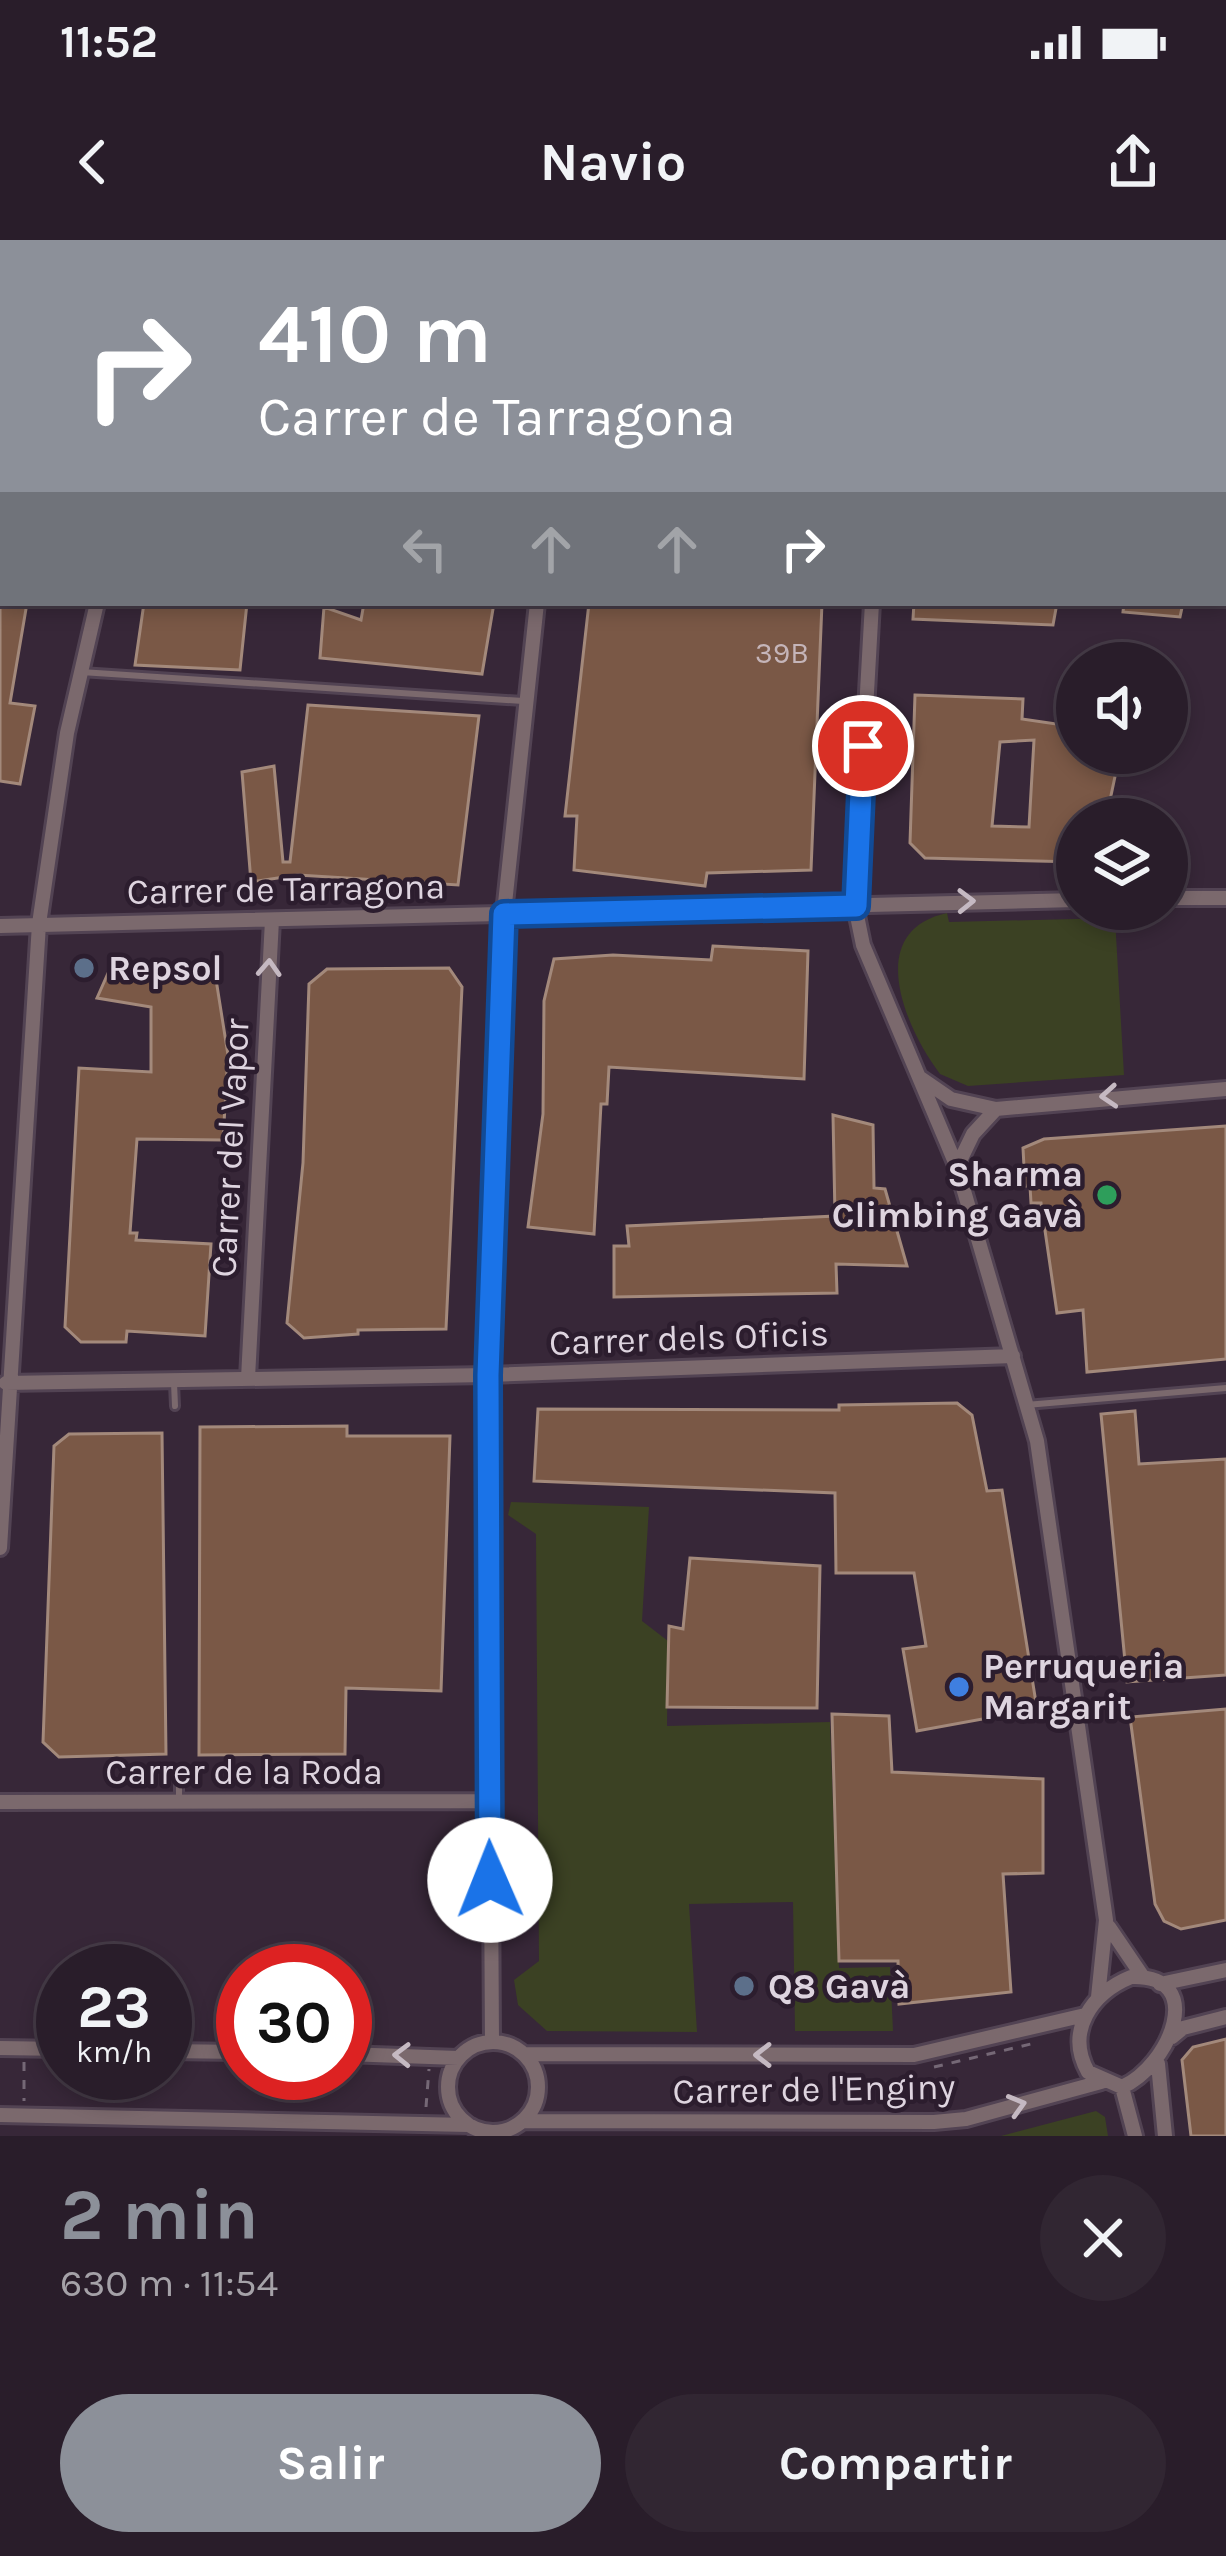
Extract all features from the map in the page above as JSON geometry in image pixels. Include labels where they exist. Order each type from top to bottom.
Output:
[{"type":"street","points":[[0,1548],[39,924],[80,672],[96,606]]},
{"type":"street","points":[[492,2041],[488,1375],[504,914],[537,606]]},
{"type":"street","points":[[872,606],[856,906],[863,945],[956,1167],[1037,1441],[1106,1920],[1098,1997]]},
{"type":"street","points":[[1188,898],[1226,898]]},
{"type":"street","name":"Carrer de Tarragona","points":[[0,926],[1056,901]]},
{"type":"street","name":"Carrer del Vapor","points":[[248,1378],[272,920]]},
{"type":"street","points":[[919,1076],[951,1100],[996,1108],[1226,1089]]},
{"type":"street","points":[[956,1167],[973,1134],[996,1108]]},
{"type":"street","name":"Carrer dels Oficis","points":[[7,1383],[488,1375],[1013,1356]]},
{"type":"street","name":"Carrer de la Roda","points":[[0,1802],[488,1801]]},
{"type":"street","points":[[1106,1920],[1143,1977]]},
{"type":"street","points":[[1160,1984],[1226,1970]]},
{"type":"street","points":[[1172,2037],[1174,2004],[1160,1984],[1143,1977],[1123,1980],[1098,1997],[1085,2014],[1078,2046],[1088,2072],[1101,2082],[1122,2087],[1158,2061],[1183,2028],[1226,2017]]},
{"type":"street","name":"Carrer de l'Enginy","points":[[526,2054],[914,2055],[1085,2014]]},
{"type":"street","points":[[0,2115],[425,2122],[476,2130],[514,2129],[539,2086],[526,2054],[492,2041],[458,2058],[372,2054]]},
{"type":"street","points":[[0,2048],[36,2048]]},
{"type":"street","points":[[458,2058],[448,2090],[458,2115],[476,2130]]},
{"type":"street","points":[[1158,2061],[1165,2136]]},
{"type":"street","name":"Carrer de l'Enginy","points":[[514,2129],[768,2128],[966,2119],[1101,2082]]},
{"type":"street","points":[[1122,2087],[1135,2136]]},
{"type":"lane","points":[[80,672],[527,701]]},
{"type":"lane","points":[[174,1379],[175,1406]]},
{"type":"lane","points":[[1027,1405],[1226,1388]]},
{"type":"lane","points":[[178,1782],[179,1802]]},
{"type":"path","points":[[23,2048],[24,2116]]},
{"type":"path","points":[[425,2122],[430,2055]]},
{"type":"green space","points":[[947,913],[949,922],[1056,919],[1056,930],[1116,930],[1124,1075],[968,1086],[940,1074],[914,1031],[899,982],[899,959],[906,939],[921,923]]},
{"type":"green space","points":[[511,1502],[649,1507],[642,1621],[668,1641],[667,1726],[830,1722],[839,1968],[890,1967],[893,2031],[795,2031],[793,1902],[689,1904],[697,2032],[547,2031],[518,2005],[514,1980],[539,1961],[536,1534],[508,1515]]},
{"type":"green space","points":[[1096,2111],[1105,2117],[1108,2136],[1001,2136]]},
{"type":"building","points":[[0,606],[26,606],[10,703],[35,706],[20,784],[0,781]]},
{"type":"building","points":[[144,606],[247,606],[240,670],[135,665]]},
{"type":"building","points":[[363,606],[493,606],[482,674],[320,658],[324,607],[361,620]]},
{"type":"building","points":[[589,606],[822,606],[811,870],[707,873],[705,886],[574,870],[577,816],[565,816]]},
{"type":"building","points":[[914,606],[1056,606],[1053,625],[913,619]]},
{"type":"building","points":[[1124,606],[1182,606],[1180,617],[1123,612]]},
{"type":"building","points":[[915,695],[1023,699],[1022,719],[1056,724],[1056,774],[1116,774],[1110,798],[1056,798],[1056,861],[925,858],[910,843]],"holes":[[[1034,740],[1029,827],[992,826],[1000,742]]]},
{"type":"building","points":[[308,705],[479,716],[458,885],[298,875],[251,882],[242,772],[274,766],[283,862],[290,862]]},
{"type":"building","points":[[713,946],[808,951],[804,1079],[609,1067],[607,1104],[601,1104],[594,1234],[528,1227],[543,1114],[544,1001],[554,959],[613,955],[711,960]]},
{"type":"building","points":[[449,968],[462,987],[446,1329],[358,1330],[358,1334],[304,1338],[287,1323],[303,1163],[309,984],[327,969]]},
{"type":"building","points":[[109,971],[215,973],[228,1055],[223,1140],[137,1139],[130,1233],[137,1233],[136,1240],[211,1244],[205,1336],[127,1331],[126,1342],[81,1342],[65,1327],[79,1068],[151,1072],[151,1007],[97,998]]},
{"type":"building","points":[[833,1115],[873,1125],[874,1188],[885,1189],[907,1266],[836,1264],[837,1293],[614,1297],[614,1246],[629,1246],[627,1226],[835,1216]]},
{"type":"building","points":[[1226,1126],[1226,1359],[1087,1372],[1083,1310],[1057,1313],[1041,1203],[1031,1203],[1030,1186],[1025,1186],[1023,1148],[1044,1139]]},
{"type":"building","points":[[957,1403],[972,1415],[987,1491],[1002,1490],[1037,1709],[917,1731],[903,1649],[926,1646],[914,1573],[836,1573],[835,1493],[534,1481],[538,1409],[839,1410],[839,1405]]},
{"type":"building","points":[[1135,1411],[1139,1464],[1226,1459],[1226,1675],[1127,1682],[1101,1414]]},
{"type":"building","points":[[347,1426],[347,1436],[450,1436],[441,1691],[346,1688],[345,1754],[199,1755],[200,1427]]},
{"type":"building","points":[[162,1433],[166,1754],[59,1757],[43,1742],[54,1446],[69,1434]]},
{"type":"building","points":[[690,1558],[820,1566],[817,1708],[667,1707],[669,1626],[683,1629]]},
{"type":"building","points":[[1226,1709],[1226,1920],[1181,1929],[1164,1921],[1155,1904],[1130,1717]]},
{"type":"building","points":[[832,1714],[889,1716],[892,1772],[1043,1779],[1043,1873],[1003,1874],[1011,1992],[899,2004],[898,1961],[839,1961]]},
{"type":"building","points":[[1226,2039],[1226,2136],[1191,2136],[1182,2060],[1193,2047]]},
{"type":"place","name":"Repsol","points":[[84,968]]},
{"type":"place","name":"Sharma Climbing Gavà","points":[[1107,1195]]},
{"type":"place","name":"Perruqueria Margarit","points":[[959,1687]]},
{"type":"place","name":"Q8 Gavà","points":[[744,1986]]},
{"type":"route","points":[[490,1880],[488,1375],[504,914],[856,906],[863,746]]}]
